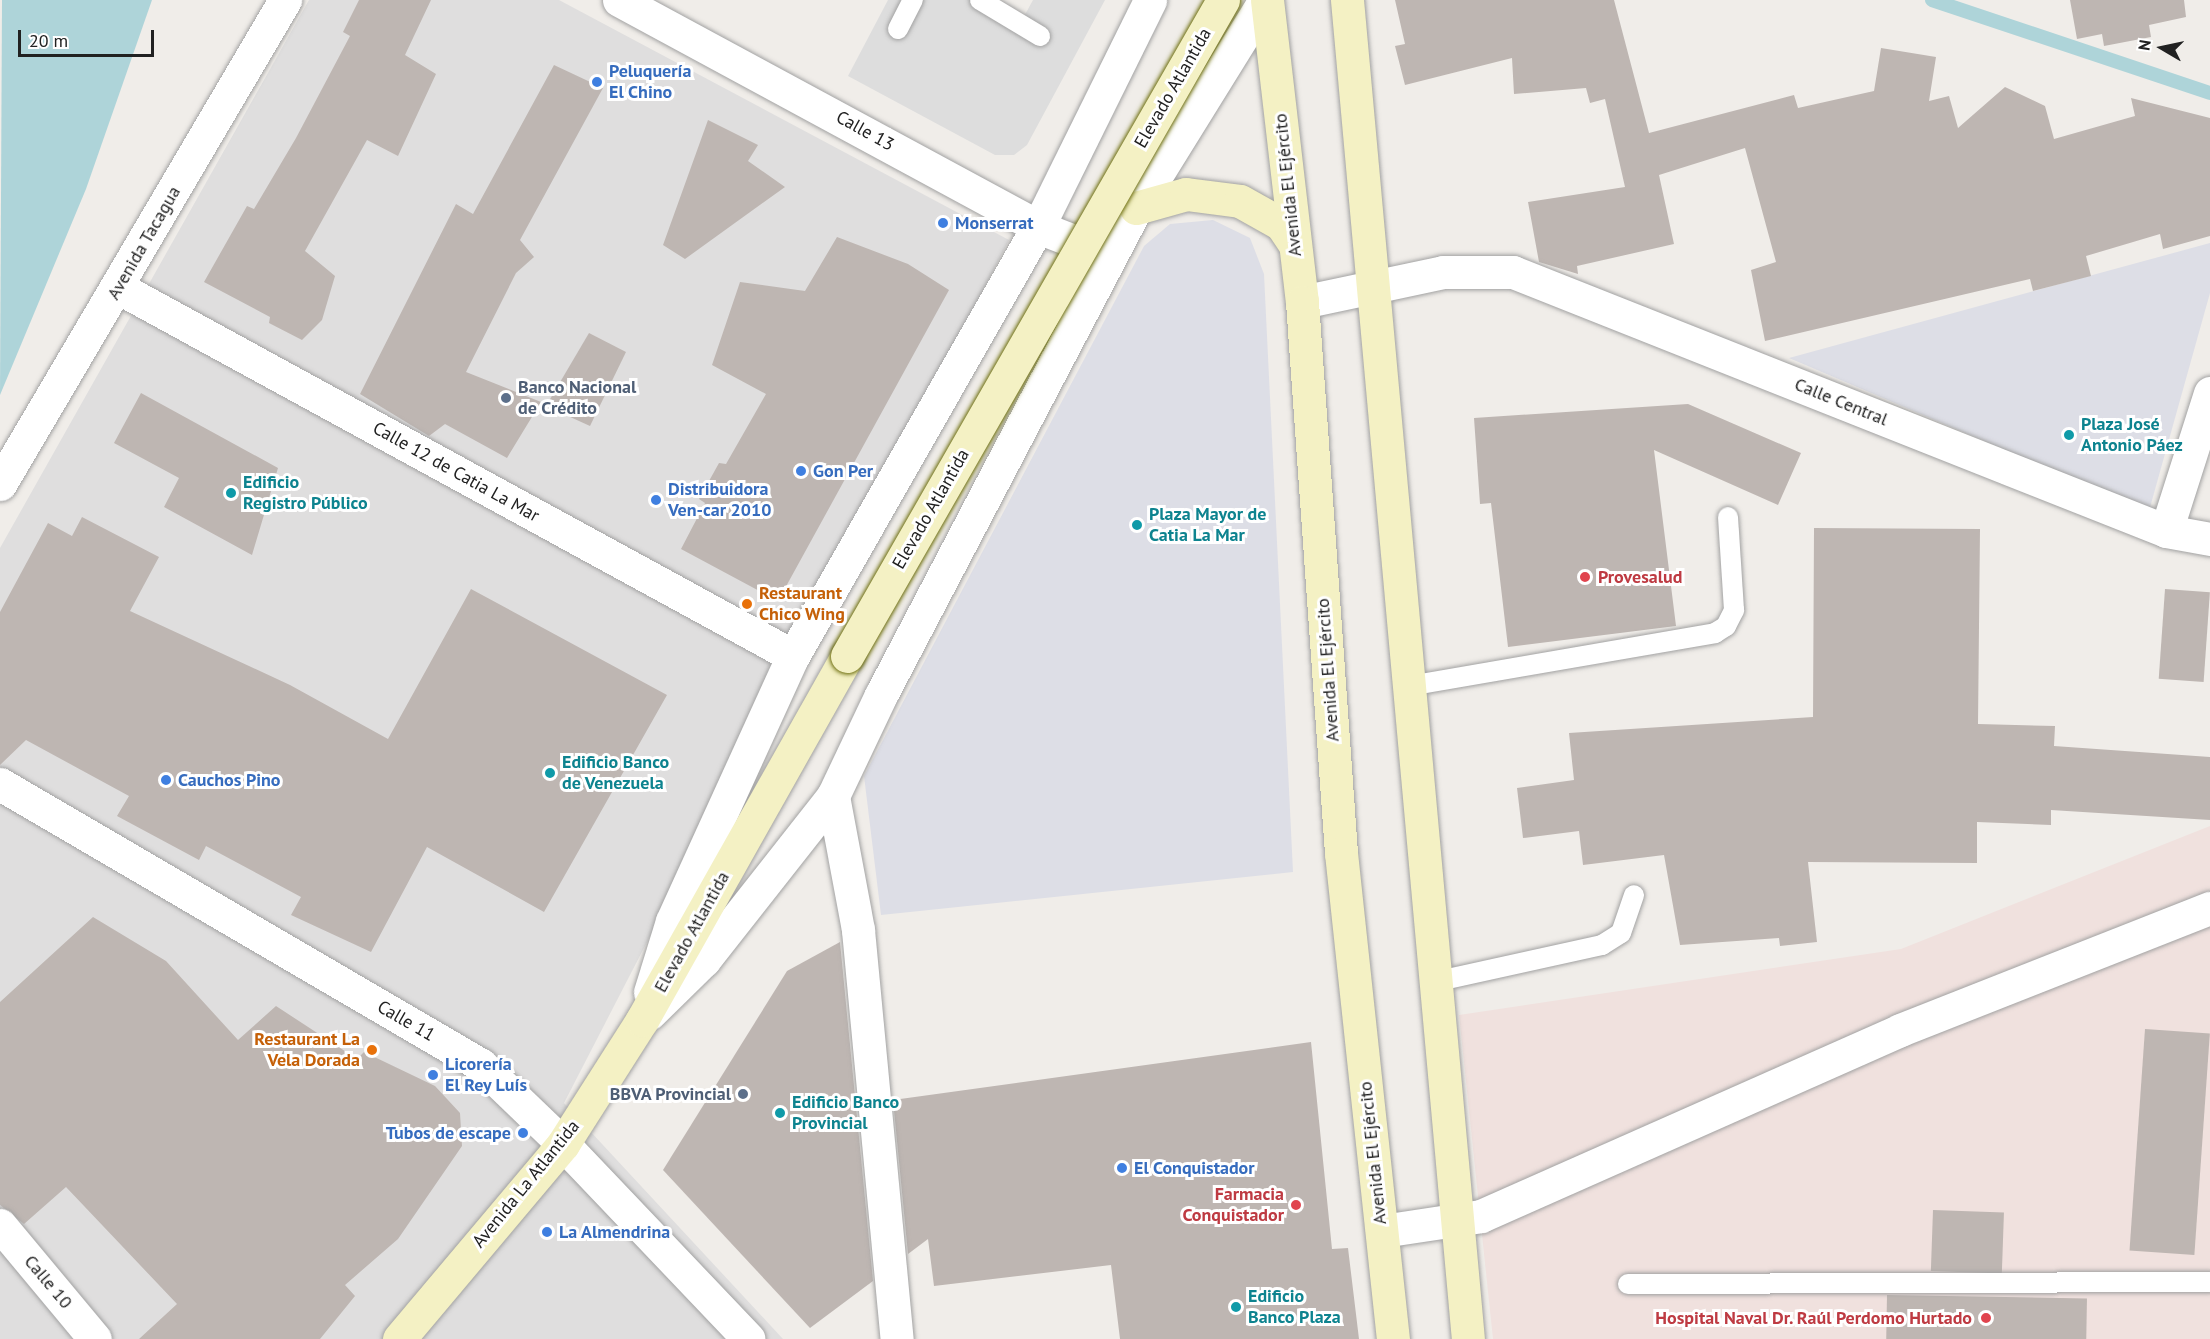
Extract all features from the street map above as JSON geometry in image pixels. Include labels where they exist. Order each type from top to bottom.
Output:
[{"type":"main road","name":"Elevado Atlantida","points":[[642,1020],[847,656],[1223,0]]},
{"type":"main road","name":"Avenida El Ejército","points":[[1266,0],[1302,303],[1341,853],[1392,1339]]},
{"type":"main road","points":[[1347,0],[1468,1339]]},
{"type":"main road","points":[[1136,208],[1186,194],[1240,201],[1272,217],[1295,245]]},
{"type":"main road","name":"Avenida La Atlantida","points":[[399,1339],[563,1143],[642,1020]]},
{"type":"street","name":"Avenida Tacagua","points":[[0,484],[119,288],[285,0]]},
{"type":"street","name":"Calle 13","points":[[619,0],[1038,227],[1114,256]]},
{"type":"street","points":[[642,1020],[672,921],[793,656],[1038,227],[1150,0]]},
{"type":"street","points":[[642,1020],[704,960],[833,796],[881,695],[1114,256],[1136,208],[1266,0]]},
{"type":"street","name":"Calle Central","points":[[1302,303],[1443,272],[1513,272],[2166,531],[2210,539]]},
{"type":"street","name":"Calle 12 de Catia La Mar","points":[[119,288],[793,656]]},
{"type":"street","points":[[2166,531],[2210,393]]},
{"type":"street","name":"Calle 11","points":[[0,784],[481,1065],[563,1143],[749,1339]]},
{"type":"street","points":[[833,796],[858,930],[897,1339]]},
{"type":"street","points":[[1382,1231],[1481,1216],[1900,1030],[2210,909]]},
{"type":"street","name":"Calle 10","points":[[0,1225],[95,1339]]},
{"type":"lane","points":[[898,28],[913,0]]},
{"type":"lane","points":[[980,0],[1040,36]]},
{"type":"lane","points":[[1409,686],[1714,633],[1726,626],[1734,610],[1728,516]]},
{"type":"lane","points":[[1434,981],[1602,945],[1621,933],[1634,895]]},
{"type":"lane","points":[[1628,1284],[2210,1281]]},
{"type":"shaded area","points":[[309,0],[559,0],[1009,240],[564,1103],[783,1339],[0,1339],[0,548]]},
{"type":"shaded area","points":[[888,0],[984,0],[1022,20],[1033,0],[1105,0],[1027,145],[1014,155],[995,155],[848,76]]},
{"type":"shaded area","name":"Plaza Mayor de Catia La Mar","points":[[1213,220],[1250,238],[1264,274],[1293,872],[881,915],[864,776],[1144,246],[1170,224]]},
{"type":"shaded area","name":"Plaza José Antonio Páez","points":[[2210,243],[2210,293],[2149,511],[1789,358]]},
{"type":"shaded area","points":[[2210,826],[2210,1339],[1493,1339],[1459,1015],[1901,949]]},
{"type":"water","points":[[2,0],[152,0],[86,189],[0,395]]},
{"type":"building","points":[[359,0],[431,0],[405,55],[436,74],[398,156],[367,140],[305,251],[335,276],[322,320],[302,340],[269,323],[270,317],[204,282],[247,206],[254,209],[296,138],[350,36],[343,32]]},
{"type":"building","points":[[1395,0],[1614,0],[1649,133],[1794,95],[1798,108],[1874,91],[1881,48],[1936,57],[1929,101],[1949,96],[1958,128],[2005,87],[2045,106],[2054,139],[2135,116],[2131,98],[2210,118],[2210,236],[2163,249],[2160,234],[2086,256],[2091,276],[2033,291],[2030,279],[1765,341],[1751,270],[1776,262],[1745,148],[1659,175],[1674,244],[1577,266],[1578,274],[1539,262],[1528,202],[1625,187],[1605,99],[1590,103],[1586,88],[1514,94],[1512,58],[1405,85],[1395,46],[1405,44]]},
{"type":"building","points":[[2070,0],[2184,0],[2186,17],[2149,25],[2151,37],[2104,46],[2102,34],[2077,39]]},
{"type":"building","points":[[554,65],[603,88],[520,240],[534,257],[516,273],[466,372],[541,402],[507,458],[445,424],[429,436],[360,394],[456,204],[473,214]]},
{"type":"building","points":[[708,120],[758,145],[748,161],[785,187],[685,259],[663,245]]},
{"type":"building","points":[[837,237],[908,264],[949,290],[778,601],[681,549],[705,503],[699,499],[719,463],[726,464],[766,394],[712,365],[740,282],[805,291]]},
{"type":"building","points":[[589,333],[626,352],[590,426],[546,406]]},
{"type":"building","name":"Edificio Registro Público","points":[[141,393],[278,468],[252,555],[164,507],[179,478],[114,443]]},
{"type":"building","points":[[1688,404],[1801,453],[1778,505],[1654,450],[1676,626],[1508,647],[1491,503],[1480,504],[1474,418]]},
{"type":"building","points":[[82,517],[159,557],[130,611],[290,685],[388,739],[471,589],[667,695],[544,912],[427,847],[371,952],[291,915],[301,897],[206,846],[199,860],[117,816],[129,796],[26,740],[0,765],[0,612],[48,523],[72,536]]},
{"type":"building","points":[[1814,528],[1980,529],[1978,724],[2055,726],[2054,746],[2210,757],[2210,820],[2051,810],[2051,825],[1977,822],[1977,863],[1808,862],[1817,942],[1780,946],[1779,938],[1680,945],[1664,855],[1583,865],[1579,831],[1523,838],[1517,788],[1574,780],[1569,733],[1813,717]]},
{"type":"building","points":[[2165,589],[2210,592],[2204,682],[2159,679]]},
{"type":"building","points":[[93,917],[166,961],[238,1040],[276,1006],[357,1059],[364,1052],[435,1086],[460,1113],[462,1146],[398,1239],[345,1285],[355,1296],[320,1339],[139,1339],[177,1304],[66,1187],[24,1224],[0,1205],[0,1002]]},
{"type":"building","name":"Edificio Banco Provincial","points":[[840,942],[873,1281],[810,1328],[663,1170],[787,971]]},
{"type":"building","points":[[2145,1029],[2210,1034],[2194,1255],[2130,1250]]},
{"type":"building","name":"El Conquistador","points":[[1311,1042],[1332,1249],[1348,1248],[1359,1339],[1120,1339],[1111,1265],[934,1286],[928,1239],[908,1254],[893,1100]]},
{"type":"building","points":[[1933,1210],[2004,1212],[2002,1273],[1931,1271]]},
{"type":"building","name":"Hospital Naval Dr. Raúl Perdomo Hurtado","points":[[1887,1295],[2087,1298],[2086,1339],[1886,1339]]},
{"type":"waterway","points":[[1932,0],[2210,93]]},
{"type":"place","name":"Peluquería El Chino","points":[[597,82]]},
{"type":"place","name":"Monserrat","points":[[943,223]]},
{"type":"place","name":"Banco Nacional de Crédito","points":[[506,398]]},
{"type":"place","name":"Plaza José Antonio Páez","points":[[2069,435]]},
{"type":"place","name":"Gon Per","points":[[801,471]]},
{"type":"place","name":"Edificio Registro Público","points":[[231,493]]},
{"type":"place","name":"Distribuidora Ven-car 2010","points":[[656,500]]},
{"type":"place","name":"Plaza Mayor de Catia La Mar","points":[[1137,525]]},
{"type":"place","name":"Provesalud","points":[[1585,577]]},
{"type":"place","name":"Restaurant Chico Wing","points":[[747,604]]},
{"type":"place","name":"Edificio Banco de Venezuela","points":[[550,773]]},
{"type":"place","name":"Cauchos Pino","points":[[166,780]]},
{"type":"place","name":"Restaurant La Vela Dorada","points":[[372,1050]]},
{"type":"place","name":"Licorería El Rey Luís","points":[[433,1075]]},
{"type":"place","name":"BBVA Provincial","points":[[743,1094]]},
{"type":"place","name":"Edificio Banco Provincial","points":[[780,1113]]},
{"type":"place","name":"Tubos de escape","points":[[523,1133]]},
{"type":"place","name":"El Conquistador","points":[[1122,1168]]},
{"type":"place","name":"Farmacia Conquistador","points":[[1296,1205]]},
{"type":"place","name":"La Almendrina","points":[[547,1232]]},
{"type":"place","name":"Edificio Banco Plaza","points":[[1236,1307]]},
{"type":"place","name":"Hospital Naval Dr. Raúl Perdomo Hurtado","points":[[1986,1318]]}]
